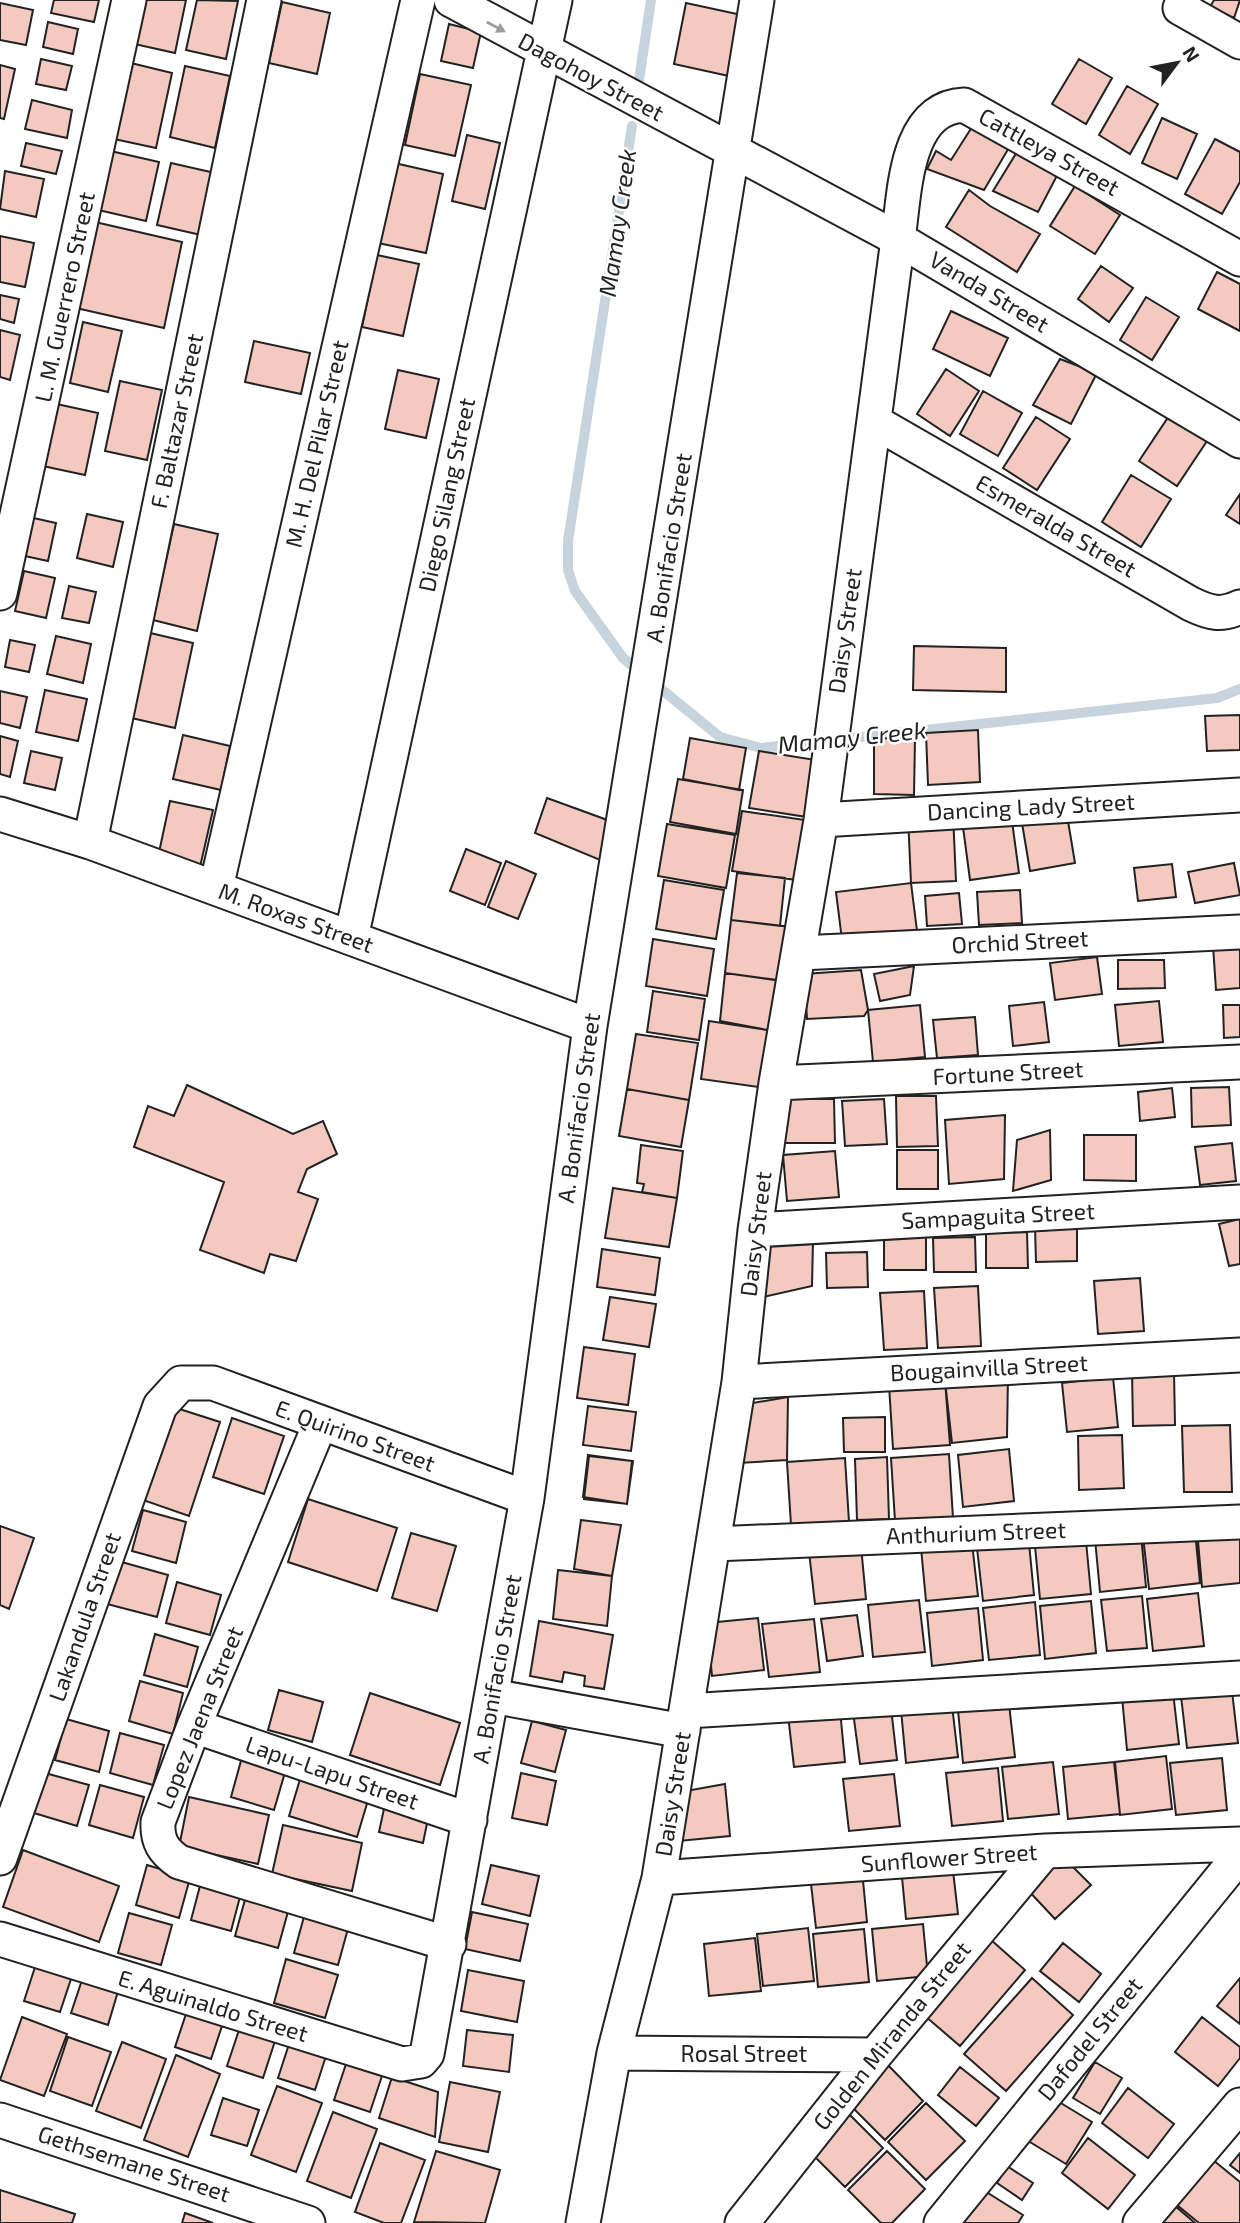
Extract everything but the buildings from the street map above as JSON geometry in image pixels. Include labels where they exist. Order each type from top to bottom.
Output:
[{"type":"street","name":"L. M. Guerrero Street","points":[[0,593],[129,0]]},
{"type":"street","name":"F. Baltazar Street","points":[[90,842],[264,0]]},
{"type":"street","name":"M. H. Del Pilar Street","points":[[216,888],[418,0]]},
{"type":"street","name":"Dagohoy Street","points":[[450,0],[733,152]]},
{"type":"street","name":"Diego Silang Street","points":[[351,938],[555,0]]},
{"type":"street","name":"A. Bonifacio Street","points":[[421,2061],[432,2041],[527,1498],[590,1026],[757,0]]},
{"type":"street","points":[[1182,4],[1240,42]]},
{"type":"street","name":"Cattleya Street","points":[[898,239],[911,160],[920,131],[949,106],[964,105],[1240,259]]},
{"type":"street","name":"Vanda Street","points":[[733,152],[898,239],[1240,441]]},
{"type":"street","name":"Daisy Street","points":[[583,2223],[614,2053],[659,1878],[739,1381],[755,1230],[776,1083],[821,820],[834,707],[876,422],[898,239]]},
{"type":"street","name":"Esmeralda Street","points":[[876,422],[1191,604],[1209,612],[1225,614],[1240,607]]},
{"type":"street","name":"Dancing Lady Street","points":[[821,820],[1240,796]]},
{"type":"street","name":"M. Roxas Street","points":[[0,814],[90,842],[590,1026]]},
{"type":"street","name":"Orchid Street","points":[[800,953],[1240,932]]},
{"type":"street","name":"Fortune Street","points":[[776,1083],[1240,1062]]},
{"type":"street","name":"Sampaguita Street","points":[[755,1230],[1240,1202]]},
{"type":"street","name":"Bougainvilla Street","points":[[739,1381],[1240,1355]]},
{"type":"street","name":"E. Quirino Street","points":[[181,1383],[213,1383],[527,1498]]},
{"type":"street","name":"Lakandula Street","points":[[0,1858],[160,1406],[181,1383]]},
{"type":"street","name":"Lopez Jaena Street","points":[[320,1424],[194,1726],[159,1822],[158,1836],[170,1856],[179,1862],[449,1944]]},
{"type":"street","name":"Anthurium Street","points":[[713,1544],[1240,1521]]},
{"type":"street","points":[[492,1696],[685,1721],[1240,1678]]},
{"type":"street","name":"Lapu-Lapu Street","points":[[194,1726],[470,1820]]},
{"type":"street","name":"Sunflower Street","points":[[659,1878],[1045,1851],[1240,1844]]},
{"type":"street","name":"Golden Miranda Street","points":[[743,2223],[875,2055],[1045,1851]]},
{"type":"street","name":"Dafodel Street","points":[[941,2223],[1240,1856]]},
{"type":"street","name":"E. Aguinaldo Street","points":[[2,1947],[402,2064],[421,2061]]},
{"type":"street","name":"Rosal Street","points":[[614,2053],[875,2055]]},
{"type":"street","points":[[1140,2223],[1240,2105]]},
{"type":"street","name":"Gethsemane Street","points":[[0,2120],[308,2223]]},
{"type":"waterway","name":"Mamay Creek","points":[[639,80],[651,0]]},
{"type":"waterway","name":"Mamay Creek","points":[[632,126],[568,541],[568,570],[575,591],[623,658],[720,737],[761,748],[1217,698],[1240,689]]}]
